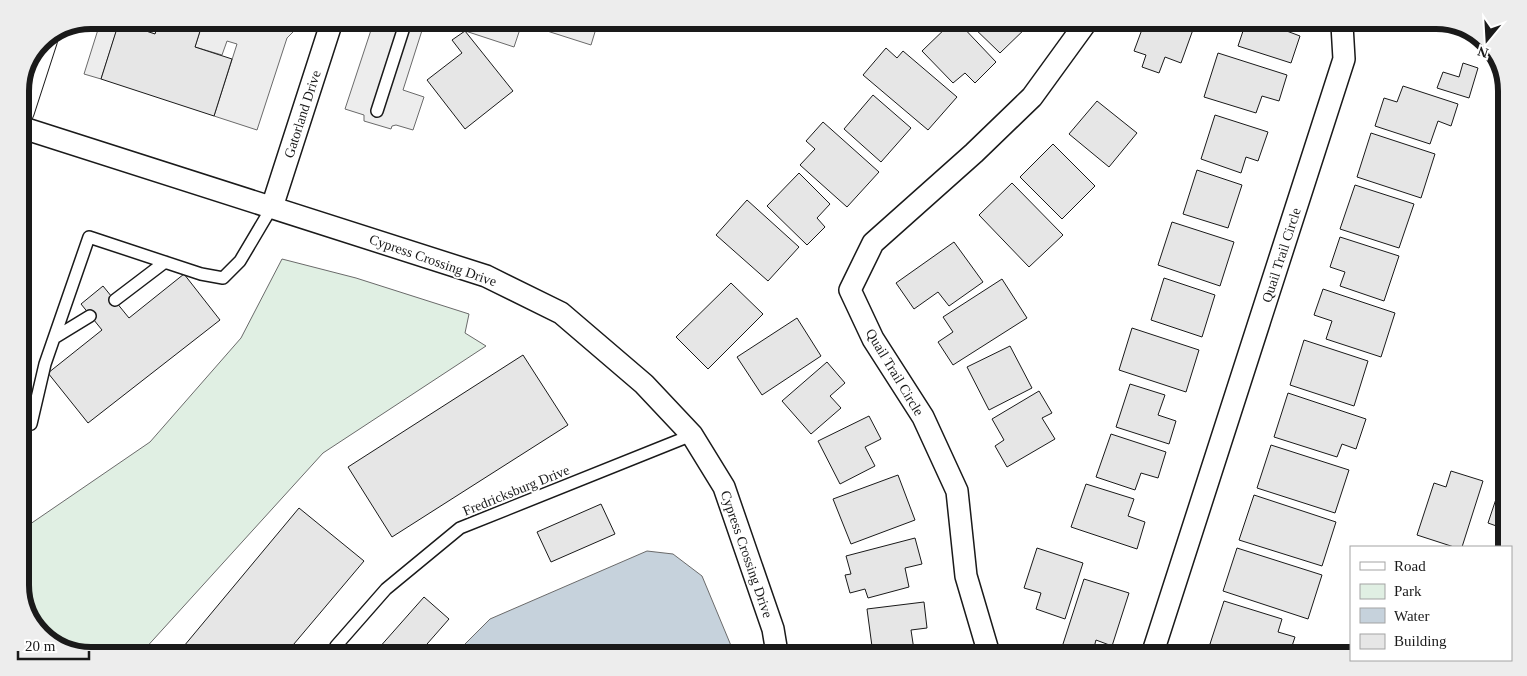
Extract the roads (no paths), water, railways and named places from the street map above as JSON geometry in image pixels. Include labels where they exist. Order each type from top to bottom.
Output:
[{"type":"main road","points":[[30,79],[36,62]]},
{"type":"street","name":"Gatorland Drive","points":[[272,207],[329,29]]},
{"type":"street","name":"Quail Trail Circle","points":[[987,647],[966,576],[957,491],[923,417],[873,339],[850,290],[873,244],[974,153],[1032,96],[1081,29]]},
{"type":"street","name":"Quail Trail Circle","points":[[1155,647],[1344,59],[1342,29]]},
{"type":"street","name":"Cypress Crossing Drive","points":[[29,130],[486,276],[561,313],[644,384],[692,436],[724,487],[773,629],[776,647]]},
{"type":"lane","points":[[377,111],[403,29]]},
{"type":"lane","points":[[31,424],[54,338],[89,237],[201,274],[223,278],[240,261],[272,207]]},
{"type":"lane","points":[[115,300],[165,262]]},
{"type":"lane","points":[[54,338],[90,316]]},
{"type":"lane","name":"Fredricksburg Drive","points":[[336,647],[386,589],[460,528],[692,436]]},
{"type":"water","points":[[647,551],[673,554],[702,576],[732,647],[462,647],[490,619]]}]
